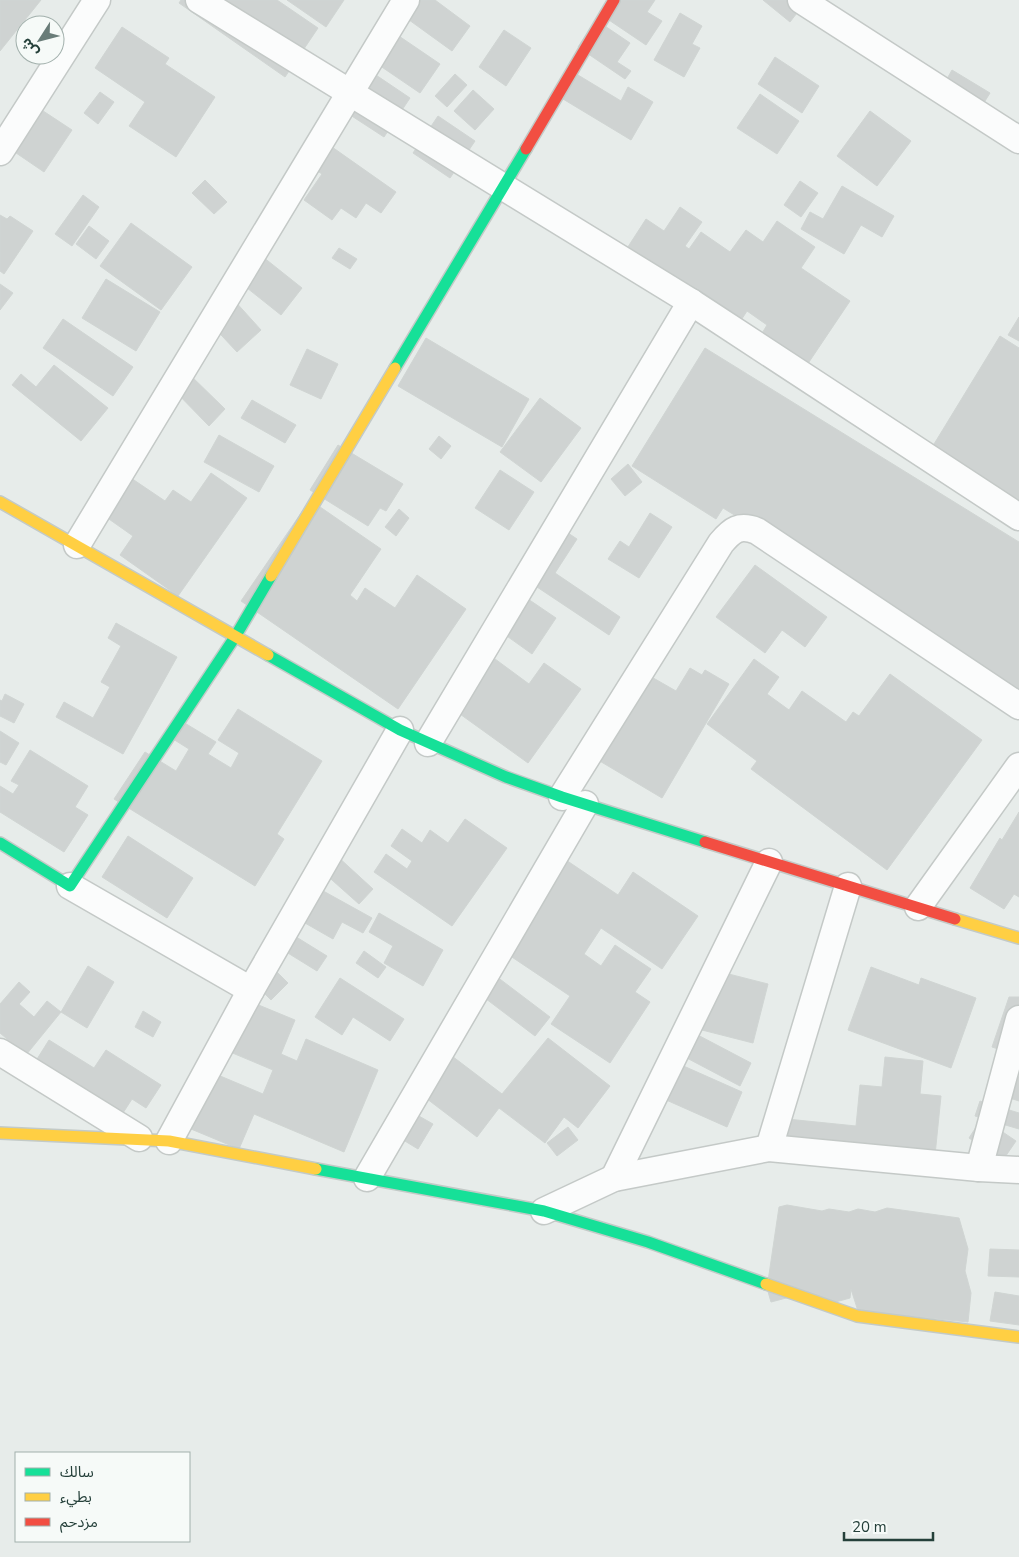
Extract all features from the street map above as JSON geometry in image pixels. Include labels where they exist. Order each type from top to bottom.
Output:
[{"type":"street","points":[[0,152],[97,0]]},
{"type":"street","points":[[199,0],[691,302],[1019,517]]},
{"type":"street","points":[[76,545],[406,0]]},
{"type":"street","points":[[70,886],[235,637],[502,185],[614,0]]},
{"type":"street","points":[[801,0],[1019,140]]},
{"type":"street","points":[[428,743],[691,302]]},
{"type":"street","points":[[0,502],[400,730],[506,777],[573,801],[1019,938]]},
{"type":"street","points":[[367,1178],[573,801],[721,543],[731,533],[741,527],[757,531],[1019,706]]},
{"type":"street","points":[[169,1141],[251,990],[400,730]]},
{"type":"street","points":[[918,907],[1019,766]]},
{"type":"street","points":[[0,843],[70,886],[251,990]]},
{"type":"street","points":[[614,1178],[769,862]]},
{"type":"street","points":[[769,1148],[848,886]]},
{"type":"street","points":[[979,1168],[1019,1019]]},
{"type":"street","points":[[0,1052],[139,1138]]},
{"type":"street","points":[[0,1133],[139,1138],[169,1141],[544,1211],[648,1242],[858,1316],[1019,1337]]},
{"type":"street","points":[[544,1211],[614,1178],[769,1148],[979,1168],[1019,1170]]},
{"type":"building","points":[[0,0],[41,0],[29,15],[15,15],[15,32],[0,51]]},
{"type":"building","points":[[181,0],[277,0],[318,28],[285,77],[179,3]]},
{"type":"building","points":[[287,0],[344,0],[326,27]]},
{"type":"building","points":[[418,0],[435,0],[470,26],[452,51],[405,17]]},
{"type":"building","points":[[609,0],[655,0],[647,12],[662,21],[646,45],[600,14]]},
{"type":"building","points":[[763,0],[807,0],[790,22]]},
{"type":"building","points":[[680,13],[702,26],[692,44],[700,48],[684,77],[654,60]]},
{"type":"building","points":[[596,20],[630,43],[617,62],[631,71],[625,79],[578,47]]},
{"type":"building","points":[[122,27],[169,58],[165,64],[215,97],[176,157],[129,126],[145,102],[95,68]]},
{"type":"building","points":[[504,30],[531,48],[506,86],[479,67]]},
{"type":"building","points":[[393,32],[440,64],[420,93],[373,61]]},
{"type":"building","points":[[775,57],[819,86],[802,113],[758,84]]},
{"type":"building","points":[[367,69],[410,98],[384,137],[341,109]]},
{"type":"building","points":[[952,70],[990,93],[980,109],[943,86]]},
{"type":"building","points":[[455,74],[467,85],[447,107],[435,96]]},
{"type":"building","points":[[578,75],[621,101],[628,87],[653,102],[631,140],[563,99]]},
{"type":"building","points":[[473,90],[494,109],[475,130],[454,111]]},
{"type":"building","points":[[100,92],[114,102],[98,124],[84,113]]},
{"type":"building","points":[[760,94],[799,121],[777,154],[737,128]]},
{"type":"building","points":[[28,101],[72,130],[44,172],[0,142]]},
{"type":"building","points":[[870,111],[911,141],[877,186],[837,156]]},
{"type":"building","points":[[438,116],[475,141],[450,178],[413,153]]},
{"type":"building","points":[[332,147],[396,192],[381,213],[366,203],[356,218],[341,208],[332,220],[304,200],[322,174],[316,170]]},
{"type":"building","points":[[205,180],[227,202],[214,214],[192,193]]},
{"type":"building","points":[[800,181],[818,193],[801,217],[784,205]]},
{"type":"building","points":[[842,186],[894,216],[882,237],[861,225],[844,254],[801,229],[810,212],[823,219]]},
{"type":"building","points":[[83,195],[99,207],[72,246],[55,234]]},
{"type":"building","points":[[680,207],[702,222],[685,246],[689,249],[701,232],[730,252],[746,230],[763,242],[777,221],[815,247],[801,268],[850,301],[807,365],[761,335],[767,325],[747,311],[736,328],[624,253],[646,219],[664,231]]},
{"type":"building","points":[[0,215],[7,219],[10,216],[33,231],[4,274],[0,271]]},
{"type":"building","points":[[131,223],[192,267],[161,310],[100,266]]},
{"type":"building","points":[[89,226],[109,241],[96,259],[76,244]]},
{"type":"building","points":[[339,248],[357,259],[350,269],[332,258]]},
{"type":"building","points":[[258,253],[302,288],[281,315],[237,280]]},
{"type":"building","points":[[106,279],[160,312],[136,351],[82,318]]},
{"type":"building","points":[[0,284],[13,293],[0,310]]},
{"type":"building","points":[[233,299],[261,330],[237,352],[208,321]]},
{"type":"building","points":[[1019,317],[1019,341],[1008,335]]},
{"type":"building","points":[[63,319],[133,367],[113,396],[43,348]]},
{"type":"building","points":[[1000,336],[1019,348],[1019,502],[931,449]]},
{"type":"building","points":[[426,338],[529,399],[502,447],[398,386]]},
{"type":"building","points":[[705,348],[1019,542],[1019,691],[723,508],[716,519],[632,466]]},
{"type":"building","points":[[307,349],[338,364],[321,399],[290,385]]},
{"type":"building","points":[[54,365],[108,408],[81,441],[12,385],[21,374],[36,387]]},
{"type":"building","points":[[188,373],[225,409],[209,426],[172,388]]},
{"type":"building","points":[[540,398],[581,428],[541,482],[500,452]]},
{"type":"building","points":[[252,400],[296,425],[285,443],[241,418]]},
{"type":"building","points":[[219,435],[274,466],[259,492],[204,462]]},
{"type":"building","points":[[439,436],[451,446],[441,459],[429,449]]},
{"type":"building","points":[[338,445],[403,484],[386,511],[380,508],[368,526],[310,490]]},
{"type":"building","points":[[628,464],[642,482],[625,496],[611,479]]},
{"type":"building","points":[[500,470],[534,492],[509,530],[475,508]]},
{"type":"building","points":[[211,473],[247,498],[178,596],[120,555],[133,536],[99,512],[125,474],[165,501],[173,490],[191,502]]},
{"type":"building","points":[[310,500],[381,549],[350,595],[357,601],[365,588],[395,608],[417,575],[466,609],[398,709],[241,601]]},
{"type":"building","points":[[399,509],[409,518],[396,536],[385,527]]},
{"type":"building","points":[[650,513],[672,527],[639,578],[608,559],[620,541],[629,547]]},
{"type":"building","points":[[562,529],[577,539],[555,573],[620,617],[609,635],[528,581]]},
{"type":"building","points":[[755,565],[827,617],[805,647],[782,630],[765,653],[716,617]]},
{"type":"building","points":[[528,599],[556,618],[532,654],[504,634]]},
{"type":"building","points":[[116,623],[177,657],[123,754],[56,717],[64,702],[93,718],[110,687],[101,682],[121,646],[108,638]]},
{"type":"building","points":[[491,656],[529,684],[544,663],[581,689],[528,763],[453,709]]},
{"type":"building","points":[[754,659],[779,677],[767,694],[789,710],[802,691],[846,722],[853,712],[859,716],[890,674],[982,740],[887,870],[751,769],[757,761],[707,724]]},
{"type":"building","points":[[690,668],[702,675],[705,670],[729,684],[662,798],[598,760],[648,675],[676,691]]},
{"type":"building","points":[[5,694],[24,704],[14,723],[0,716],[0,700],[2,701]]},
{"type":"building","points":[[238,709],[322,761],[277,834],[284,839],[255,886],[114,799],[145,752],[176,771],[189,749],[173,739],[183,722],[216,742],[208,754],[231,768],[239,753],[218,740]]},
{"type":"building","points":[[0,731],[19,743],[6,765],[0,762]]},
{"type":"building","points":[[30,750],[88,786],[75,807],[88,815],[64,852],[0,812],[0,786],[13,794],[19,785],[11,781]]},
{"type":"building","points":[[1019,812],[1019,897],[1014,894],[1004,909],[970,888],[1000,838],[1002,840]]},
{"type":"building","points":[[465,819],[507,848],[452,926],[374,872],[386,854],[407,869],[412,861],[391,846],[402,829],[422,843],[430,830],[448,843]]},
{"type":"building","points":[[128,836],[193,878],[167,918],[102,877]]},
{"type":"building","points":[[554,852],[618,895],[633,872],[698,916],[662,969],[601,928],[584,954],[601,966],[615,945],[651,969],[635,992],[650,1002],[610,1063],[551,1024],[570,996],[494,945]]},
{"type":"building","points":[[337,856],[373,889],[359,904],[323,872]]},
{"type":"building","points":[[316,887],[372,918],[363,933],[342,922],[333,939],[298,919]]},
{"type":"building","points":[[379,913],[443,950],[423,986],[384,963],[393,946],[369,932]]},
{"type":"building","points":[[293,935],[327,956],[317,971],[283,950]]},
{"type":"building","points":[[364,951],[386,967],[378,978],[356,963]]},
{"type":"building","points":[[268,963],[288,983],[271,1000],[251,980]]},
{"type":"building","points":[[88,966],[114,982],[87,1028],[61,1012]]},
{"type":"building","points":[[484,967],[550,1017],[535,1036],[469,986]]},
{"type":"building","points":[[871,967],[919,985],[921,978],[976,998],[951,1068],[848,1030]]},
{"type":"building","points":[[717,971],[768,984],[753,1043],[702,1030]]},
{"type":"building","points":[[340,978],[404,1019],[390,1041],[353,1017],[342,1035],[315,1017]]},
{"type":"building","points":[[19,982],[30,992],[19,1004],[34,1017],[47,1001],[61,1012],[26,1055],[0,1033],[0,1004]]},
{"type":"building","points":[[1009,997],[1019,997],[1019,1056],[992,1047]]},
{"type":"building","points":[[244,999],[295,1020],[281,1054],[297,1061],[306,1039],[378,1070],[344,1152],[254,1114],[239,1149],[179,1124],[206,1070],[263,1094],[273,1070],[223,1049]]},
{"type":"building","points":[[143,1011],[161,1022],[153,1037],[135,1027]]},
{"type":"building","points":[[694,1033],[751,1063],[740,1086],[683,1056]]},
{"type":"building","points":[[548,1038],[610,1086],[578,1128],[564,1117],[545,1143],[499,1108],[477,1137],[418,1092],[448,1053],[502,1094]]},
{"type":"building","points":[[49,1040],[94,1068],[106,1050],[161,1085],[146,1108],[132,1099],[112,1130],[27,1075]]},
{"type":"building","points":[[885,1057],[923,1061],[920,1094],[941,1096],[934,1165],[764,1148],[767,1117],[856,1126],[860,1085],[882,1087]]},
{"type":"building","points":[[679,1064],[742,1092],[727,1127],[664,1099]]},
{"type":"building","points":[[1004,1072],[1019,1077],[1019,1101],[997,1094]]},
{"type":"building","points":[[980,1101],[1019,1113],[1019,1129],[975,1116]]},
{"type":"building","points":[[410,1111],[433,1124],[418,1149],[395,1135]]},
{"type":"building","points":[[982,1118],[1016,1141],[1003,1160],[969,1138]]},
{"type":"building","points":[[568,1127],[578,1140],[557,1156],[547,1143]]},
{"type":"building","points":[[787,1205],[822,1211],[829,1209],[849,1212],[858,1209],[875,1212],[887,1208],[959,1218],[968,1249],[965,1271],[971,1293],[968,1322],[858,1311],[851,1289],[850,1298],[832,1303],[790,1297],[771,1302],[767,1288],[779,1207]]},
{"type":"building","points":[[990,1249],[1019,1250],[1019,1277],[988,1276]]},
{"type":"building","points":[[995,1292],[1019,1296],[1019,1325],[990,1321]]},
{"type":"traffic: fast","points":[[395,368],[526,149]]},
{"type":"traffic: fast","points":[[0,843],[70,886],[235,637],[271,576]]},
{"type":"traffic: fast","points":[[268,655],[400,730],[506,777],[562,797],[705,842]]},
{"type":"traffic: fast","points":[[316,1169],[544,1211],[648,1242],[766,1284]]},
{"type":"traffic: slow","points":[[271,576],[395,368]]},
{"type":"traffic: slow","points":[[0,502],[268,655]]},
{"type":"traffic: slow","points":[[955,919],[1019,938]]},
{"type":"traffic: slow","points":[[0,1133],[169,1141],[316,1169]]},
{"type":"traffic: slow","points":[[766,1284],[857,1316],[1019,1337]]},
{"type":"traffic: jam","points":[[526,149],[614,0]]},
{"type":"traffic: jam","points":[[705,842],[955,919]]}]
